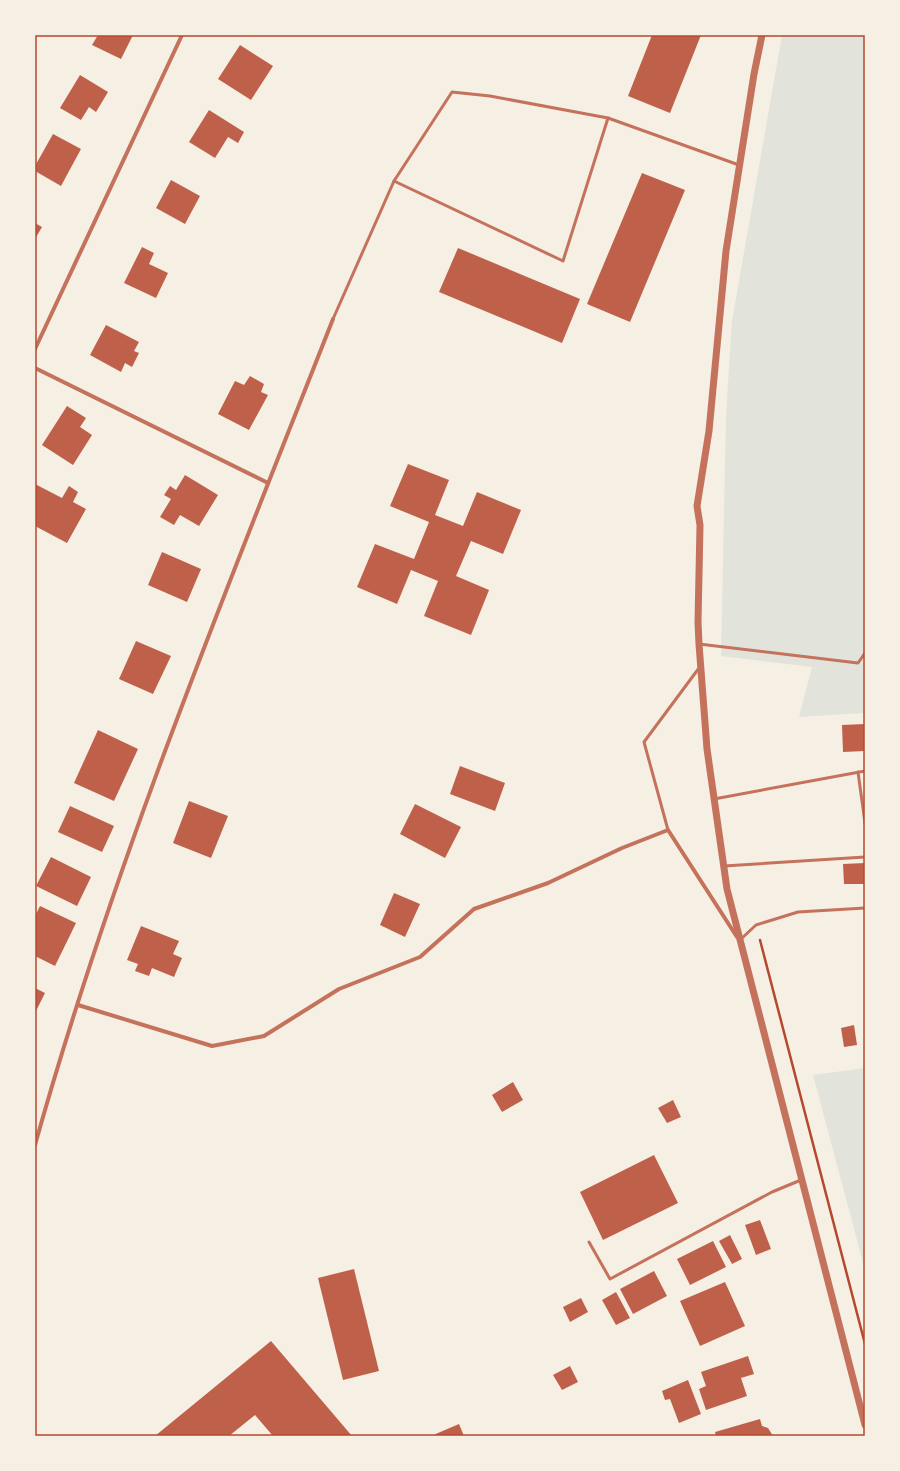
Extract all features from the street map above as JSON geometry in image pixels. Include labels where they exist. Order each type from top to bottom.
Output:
[{"type":"street","points":[[35,349],[182,35]]},
{"type":"street","points":[[762,35],[739,165],[726,251],[709,431],[697,506],[700,525],[699,644],[707,749],[727,889],[865,1425]]},
{"type":"street","points":[[35,1145],[78,1005],[137,823],[189,683],[333,319]]},
{"type":"street","points":[[35,368],[268,483]]},
{"type":"street","points":[[78,1005],[212,1046],[264,1036],[339,989],[420,957],[474,909],[548,883],[622,848],[668,830],[740,940]]},
{"type":"lane","points":[[333,319],[394,181],[452,92],[490,96],[608,118],[739,165]]},
{"type":"lane","points":[[394,181],[563,261],[608,118]]},
{"type":"lane","points":[[699,644],[858,663],[865,653]]},
{"type":"lane","points":[[668,830],[644,742],[701,666]]},
{"type":"lane","points":[[714,799],[865,771]]},
{"type":"lane","points":[[858,772],[865,823]]},
{"type":"lane","points":[[724,866],[865,857]]},
{"type":"lane","points":[[740,940],[756,925],[798,912],[865,908]]},
{"type":"lane","points":[[589,1242],[610,1279],[772,1192],[801,1180]]},
{"type":"path","points":[[756,925],[865,1344]]},
{"type":"shaded area","points":[[782,35],[865,35],[865,713],[799,717],[812,667],[721,656],[726,415],[732,321]]},
{"type":"shaded area","points":[[865,1068],[865,1270],[813,1075]]},
{"type":"building","points":[[98,35],[133,35],[121,59],[92,45]]},
{"type":"building","points":[[652,35],[701,35],[670,113],[628,96]]},
{"type":"building","points":[[240,45],[273,66],[251,100],[218,79]]},
{"type":"building","points":[[80,75],[108,92],[96,112],[89,107],[81,120],[60,108]]},
{"type":"building","points":[[209,110],[244,132],[238,143],[228,137],[215,158],[189,142]]},
{"type":"building","points":[[53,134],[81,149],[61,186],[35,171],[35,166]]},
{"type":"building","points":[[642,173],[685,190],[630,322],[587,304]]},
{"type":"building","points":[[171,180],[200,196],[185,224],[156,208]]},
{"type":"building","points":[[35,223],[42,227],[35,239]]},
{"type":"building","points":[[142,247],[154,253],[149,264],[168,273],[156,298],[124,283]]},
{"type":"building","points":[[458,248],[580,299],[562,343],[439,292]]},
{"type":"building","points":[[106,325],[139,342],[134,351],[139,353],[132,367],[125,363],[121,372],[90,355]]},
{"type":"building","points":[[250,376],[264,384],[261,392],[268,395],[249,430],[218,414],[235,381],[244,385]]},
{"type":"building","points":[[67,406],[86,418],[80,427],[92,435],[73,465],[42,445]]},
{"type":"building","points":[[408,464],[449,480],[435,515],[463,526],[477,492],[521,510],[503,554],[471,541],[456,576],[489,590],[471,635],[424,616],[438,581],[411,570],[397,604],[357,587],[375,544],[414,559],[429,522],[390,506]]},
{"type":"building","points":[[185,475],[218,495],[199,526],[180,515],[174,525],[160,517],[171,499],[164,495],[170,486],[176,490]]},
{"type":"building","points":[[35,484],[62,498],[69,486],[78,492],[73,502],[86,509],[67,543],[35,526]]},
{"type":"building","points":[[162,552],[201,569],[187,602],[148,585]]},
{"type":"building","points":[[136,641],[171,656],[153,694],[119,679]]},
{"type":"building","points":[[865,724],[865,751],[843,752],[842,725]]},
{"type":"building","points":[[98,730],[138,749],[114,801],[74,783]]},
{"type":"building","points":[[460,766],[505,783],[495,811],[450,794]]},
{"type":"building","points":[[189,801],[228,816],[211,858],[173,843]]},
{"type":"building","points":[[415,804],[461,827],[445,858],[400,834]]},
{"type":"building","points":[[70,806],[114,826],[102,852],[58,832]]},
{"type":"building","points":[[51,857],[91,877],[77,906],[36,886]]},
{"type":"building","points":[[865,863],[865,884],[844,884],[843,864]]},
{"type":"building","points":[[394,893],[420,904],[405,937],[380,925]]},
{"type":"building","points":[[40,906],[76,923],[55,966],[35,956],[35,916]]},
{"type":"building","points":[[141,926],[179,941],[173,954],[182,958],[174,977],[152,968],[149,976],[135,971],[138,964],[127,960]]},
{"type":"building","points":[[35,988],[45,993],[35,1013]]},
{"type":"building","points":[[854,1025],[857,1045],[844,1047],[841,1028]]},
{"type":"building","points":[[513,1082],[523,1100],[502,1112],[492,1095]]},
{"type":"building","points":[[673,1100],[681,1117],[667,1123],[658,1108]]},
{"type":"building","points":[[654,1155],[678,1203],[603,1240],[580,1192]]},
{"type":"building","points":[[760,1220],[771,1249],[756,1255],[745,1225]]},
{"type":"building","points":[[730,1235],[742,1259],[732,1264],[719,1241]]},
{"type":"building","points":[[713,1241],[726,1267],[690,1285],[677,1259]]},
{"type":"building","points":[[354,1269],[379,1371],[343,1380],[318,1278]]},
{"type":"building","points":[[654,1271],[667,1296],[633,1314],[620,1289]]},
{"type":"building","points":[[725,1282],[745,1326],[700,1346],[680,1301]]},
{"type":"building","points":[[616,1292],[630,1318],[616,1325],[602,1300]]},
{"type":"building","points":[[581,1298],[588,1312],[570,1322],[563,1307]]},
{"type":"building","points":[[271,1341],[352,1436],[273,1436],[255,1415],[229,1436],[155,1436]]},
{"type":"building","points":[[748,1356],[754,1374],[741,1378],[747,1396],[706,1410],[699,1389],[706,1386],[701,1372]]},
{"type":"building","points":[[570,1366],[578,1382],[562,1390],[553,1375]]},
{"type":"building","points":[[688,1380],[701,1414],[679,1423],[670,1399],[665,1400],[662,1391]]},
{"type":"building","points":[[760,1419],[762,1426],[768,1428],[773,1436],[716,1436],[715,1432]]},
{"type":"building","points":[[459,1424],[464,1436],[431,1436]]}]
